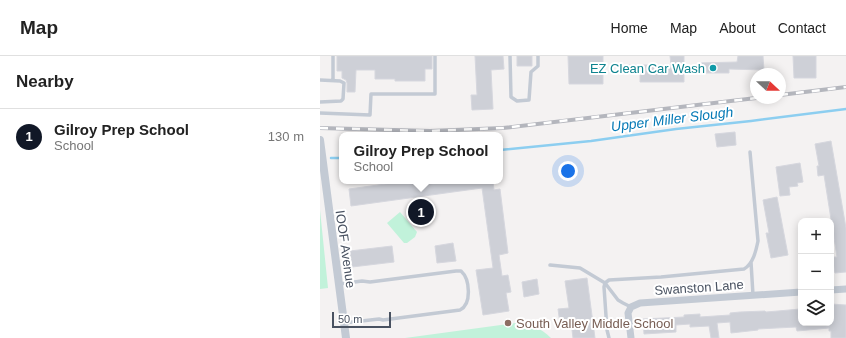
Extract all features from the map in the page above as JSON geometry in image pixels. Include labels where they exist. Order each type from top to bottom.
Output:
[{"type":"street","name":"IOOF Avenue","points":[[320,140],[346,338]]},
{"type":"street","points":[[834,290],[846,289]]},
{"type":"street","name":"Swanston Lane","points":[[632,307],[640,303],[798,292]]},
{"type":"street","points":[[631,338],[628,313],[632,307]]},
{"type":"lane","points":[[333,56],[333,80]]},
{"type":"lane","points":[[320,113],[370,116],[371,94],[435,94],[435,56]]},
{"type":"lane","points":[[510,56],[511,97],[517,101],[529,100],[531,72],[538,66],[538,56]]},
{"type":"lane","points":[[320,80],[333,80],[344,83],[342,101],[320,102]]},
{"type":"lane","points":[[609,338],[604,287],[605,283],[609,280],[661,277],[744,269],[751,262],[756,252],[758,241],[750,152]]},
{"type":"lane","points":[[751,262],[753,295]]},
{"type":"lane","points":[[550,265],[580,268],[605,283],[618,300],[623,304],[632,307]]},
{"type":"lane","points":[[339,284],[362,281],[370,282],[456,271],[461,272],[466,279],[468,299],[467,304],[460,310],[383,320],[379,319],[344,323]]},
{"type":"green space","points":[[320,210],[328,288],[320,289]]},
{"type":"green space","points":[[400,212],[417,232],[415,237],[407,243],[404,243],[387,223]]},
{"type":"green space","points":[[516,323],[535,327],[551,338],[405,338]]},
{"type":"building","points":[[337,56],[432,56],[432,69],[425,69],[425,81],[375,79],[375,70],[356,70],[355,92],[347,92],[347,83],[346,80],[342,78],[342,71],[337,71]]},
{"type":"building","points":[[475,56],[503,56],[504,69],[491,70],[493,109],[472,110],[471,95],[477,95]]},
{"type":"building","points":[[517,56],[532,56],[532,66],[517,66]]},
{"type":"building","points":[[568,56],[603,56],[603,84],[569,84]]},
{"type":"building","points":[[670,56],[684,56],[684,82],[640,82],[640,73],[626,73],[626,65],[671,65]]},
{"type":"building","points":[[738,56],[763,56],[764,68],[750,68],[750,70],[729,69],[729,73],[698,73],[698,63],[737,62]]},
{"type":"building","points":[[793,56],[816,56],[816,78],[794,78]]},
{"type":"building","points":[[735,132],[736,145],[717,147],[715,134]]},
{"type":"building","points":[[831,141],[846,228],[846,272],[835,273],[834,257],[837,257],[834,238],[834,218],[831,218],[824,175],[818,176],[817,166],[819,166],[815,144]]},
{"type":"building","points":[[800,163],[803,182],[797,183],[798,186],[789,187],[790,195],[780,196],[776,167]]},
{"type":"building","points":[[385,184],[493,184],[494,190],[500,189],[508,253],[499,255],[502,276],[508,275],[511,292],[506,293],[509,311],[483,315],[476,270],[493,268],[482,188],[351,206],[349,189]]},
{"type":"building","points":[[777,197],[788,255],[771,258],[766,233],[769,233],[763,200]]},
{"type":"building","points":[[453,243],[456,261],[437,263],[435,246]]},
{"type":"building","points":[[392,246],[394,262],[352,267],[350,251]]},
{"type":"building","points":[[587,278],[595,338],[573,338],[571,322],[560,324],[558,309],[569,308],[565,281]]},
{"type":"building","points":[[537,279],[539,294],[524,297],[522,282]]},
{"type":"building","points":[[834,304],[846,305],[846,338],[831,338],[831,331],[829,331],[829,328],[797,331],[796,327],[758,329],[731,333],[730,322],[717,323],[719,338],[711,338],[709,326],[690,327],[690,324],[676,325],[676,332],[644,334],[643,319],[684,317],[684,315],[700,314],[700,317],[730,315],[730,313],[740,312],[766,312],[798,309],[798,326],[834,326]]},
{"type":"waterway","name":"Upper Miller Slough","points":[[503,150],[591,141],[676,129],[846,109]]},
{"type":"waterway","name":"Upper Miller Slough","points":[[331,158],[339,158]]},
{"type":"railway","points":[[786,94],[846,87]]},
{"type":"railway","points":[[320,128],[430,131],[503,128],[750,99]]},
{"type":"place","name":"EZ Clean Car Wash","points":[[713,68]]},
{"type":"place","name":"Gilroy Prep School","points":[[421,212]]},
{"type":"place","name":"South Valley Middle School","points":[[508,323]]}]
